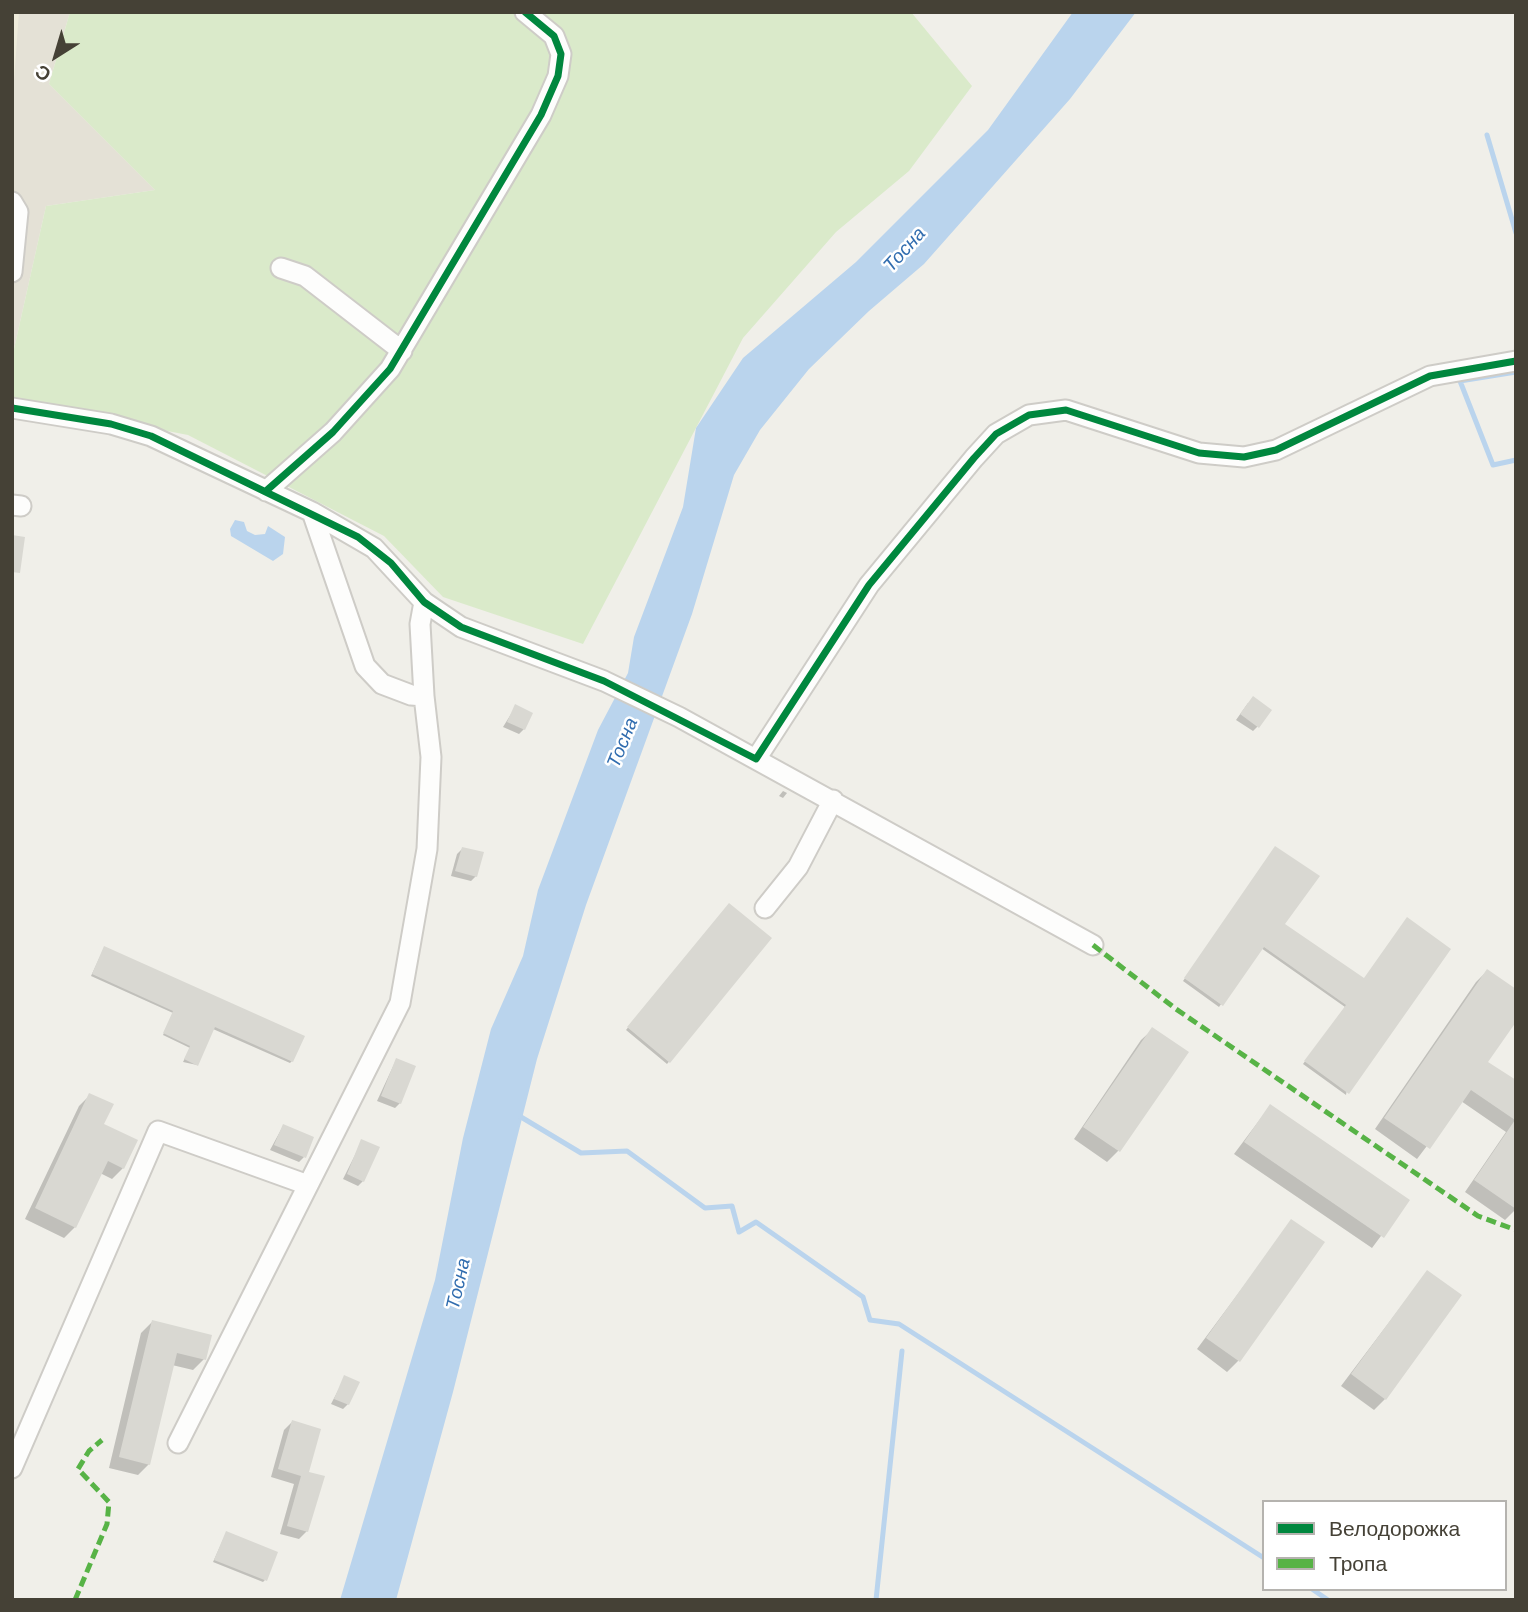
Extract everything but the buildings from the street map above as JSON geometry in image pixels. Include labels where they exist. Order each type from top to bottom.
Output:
[{"type":"street","points":[[266,491],[341,424],[363,401],[402,351],[541,115],[558,76],[561,54],[554,36],[525,12]]},
{"type":"street","points":[[12,202],[18,212],[12,272]]},
{"type":"street","points":[[281,268],[305,275],[402,351]]},
{"type":"street","points":[[756,759],[869,585],[996,434],[1029,415],[1066,410],[1199,453],[1244,457],[1276,450],[1430,376],[1516,361]]},
{"type":"street","points":[[12,408],[111,424],[151,436],[312,512],[374,548],[424,602],[461,627],[604,681],[679,717],[1093,945]]},
{"type":"street","points":[[312,512],[365,666],[382,684],[411,695],[425,696]]},
{"type":"street","points":[[178,1443],[400,1003],[427,849],[431,757],[420,624],[424,602]]},
{"type":"street","points":[[765,908],[798,867],[832,800]]},
{"type":"street","points":[[12,1468],[158,1131],[308,1185]]},
{"type":"shaded area","points":[[12,12],[70,12],[49,84],[155,190],[46,206],[12,358]]},
{"type":"shaded area","points":[[12,12],[19,12],[12,108]]},
{"type":"green space","points":[[70,12],[911,12],[972,86],[909,171],[836,232],[743,338],[583,644],[443,597],[384,536],[188,435],[12,401],[12,358],[46,206],[155,190],[49,84]]},
{"type":"water","name":"Тосна","points":[[1073,12],[1136,12],[1070,99],[924,264],[869,311],[809,369],[760,430],[734,475],[692,614],[586,905],[537,1059],[453,1392],[396,1600],[340,1600],[435,1280],[463,1138],[491,1029],[523,956],[538,890],[598,730],[628,673],[634,637],[683,507],[696,428],[743,358],[856,262],[988,130]]},
{"type":"water","points":[[235,520],[244,522],[247,531],[255,535],[265,534],[268,526],[285,537],[283,554],[273,561],[231,536],[230,529]]},
{"type":"waterway","points":[[1487,135],[1516,233]]},
{"type":"waterway","points":[[1516,372],[1460,381],[1493,465],[1516,460]]},
{"type":"waterway","points":[[521,1117],[581,1153],[627,1151],[705,1208],[732,1206],[739,1232],[756,1222],[863,1297],[870,1320],[899,1324],[1262,1557]]},
{"type":"waterway","points":[[876,1600],[902,1351]]},
{"type":"waterway","points":[[1315,1591],[1328,1600]]},
{"type":"marked path","points":[[1093,945],[1176,1009],[1478,1216],[1516,1230]]},
{"type":"marked path","points":[[75,1600],[107,1524],[109,1502],[78,1469],[89,1451],[102,1440]]},
{"type":"cycle path","points":[[266,491],[333,432],[390,369],[541,115],[558,76],[561,54],[554,36],[525,12]]},
{"type":"cycle path","points":[[12,408],[111,424],[151,436],[358,537],[391,563],[424,602],[461,627],[604,681],[756,759],[869,585],[996,434],[1029,415],[1066,410],[1199,453],[1244,457],[1276,450],[1430,376],[1516,361]]}]
